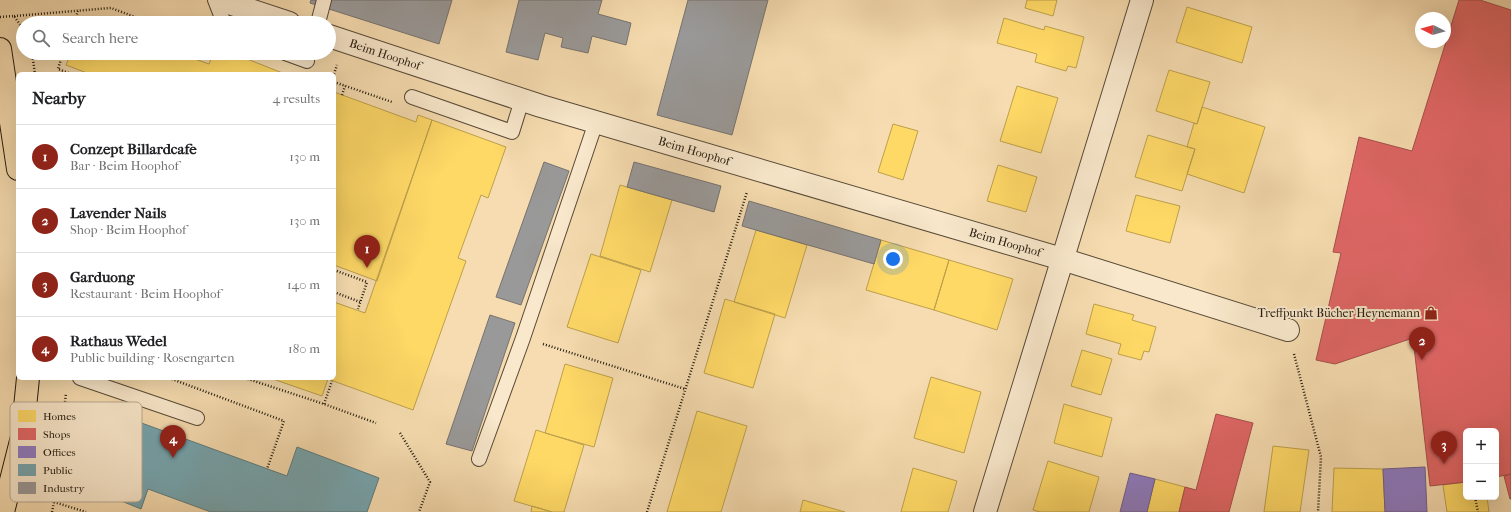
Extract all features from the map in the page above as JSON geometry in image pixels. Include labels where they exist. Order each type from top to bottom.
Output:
[{"type":"main road","points":[[0,49],[16,156]]},
{"type":"main road","points":[[26,402],[28,380]]},
{"type":"main road","points":[[3,512],[10,484]]},
{"type":"street","points":[[220,0],[268,16]]},
{"type":"street","points":[[985,512],[1142,0]]},
{"type":"street","name":"Beim Hoophof","points":[[336,38],[522,100],[1062,259],[1288,330]]},
{"type":"lane","points":[[215,0],[221,16]]},
{"type":"lane","points":[[320,16],[324,0]]},
{"type":"lane","points":[[412,97],[512,132],[522,100]]},
{"type":"lane","points":[[479,459],[523,338],[596,122]]},
{"type":"lane","points":[[86,380],[197,418]]},
{"type":"path","points":[[0,17],[111,8],[132,16]]},
{"type":"path","points":[[76,16],[78,11]]},
{"type":"path","points":[[33,60],[35,72]]},
{"type":"path","points":[[61,60],[58,70],[64,72]]},
{"type":"path","points":[[336,83],[393,103]]},
{"type":"path","points":[[342,95],[345,86]]},
{"type":"path","points":[[647,512],[754,168]]},
{"type":"path","points":[[336,271],[367,282],[358,309]]},
{"type":"path","points":[[336,293],[360,302]]},
{"type":"path","points":[[1288,330],[1321,457],[1318,512]]},
{"type":"path","points":[[523,338],[685,389]]},
{"type":"path","points":[[174,380],[284,421],[266,469]]},
{"type":"path","points":[[251,380],[376,423]]},
{"type":"path","points":[[324,404],[332,381]]},
{"type":"path","points":[[65,402],[67,386]]},
{"type":"path","points":[[400,432],[430,482],[419,512]]},
{"type":"path","points":[[1476,500],[1478,512]]},
{"type":"path","points":[[52,512],[54,502],[86,512]]},
{"type":"building: Homes","points":[[1027,0],[1057,0],[1053,16],[1025,8]]},
{"type":"building: Homes","points":[[1187,7],[1252,27],[1242,63],[1176,42]]},
{"type":"building: Homes","points":[[1004,18],[1044,30],[1045,26],[1084,37],[1076,68],[1068,66],[1066,71],[1035,62],[1037,54],[997,43]]},
{"type":"building: Homes","points":[[68,60],[198,60],[209,64],[210,60],[250,60],[280,72],[84,72],[66,65]]},
{"type":"building: Homes","points":[[1169,70],[1210,82],[1197,124],[1156,111]]},
{"type":"building: Homes","points":[[1017,86],[1058,98],[1041,153],[1000,141]]},
{"type":"building: Homes","points":[[336,93],[416,122],[418,115],[432,120],[377,281],[336,266]]},
{"type":"building: Homes","points":[[1202,107],[1265,127],[1244,193],[1187,174],[1195,149],[1187,147],[1194,123],[1197,124]]},
{"type":"building: Homes","points":[[432,120],[506,147],[488,198],[481,195],[458,258],[466,261],[413,410],[331,380],[336,380],[336,303],[365,313]]},
{"type":"building: Homes","points":[[893,124],[918,131],[903,180],[878,172]]},
{"type":"building: Homes","points":[[1148,135],[1195,149],[1182,191],[1135,177]]},
{"type":"building: Homes","points":[[998,165],[1037,177],[1026,212],[987,201]]},
{"type":"building: Homes","points":[[620,185],[672,200],[650,272],[600,256]]},
{"type":"building: Homes","points":[[1136,195],[1180,206],[1170,243],[1126,231]]},
{"type":"building: Homes","points":[[756,230],[807,245],[785,318],[734,302]]},
{"type":"building: Homes","points":[[881,240],[949,260],[934,310],[866,290]]},
{"type":"building: Homes","points":[[591,254],[641,270],[618,343],[567,327]]},
{"type":"building: Homes","points":[[949,260],[1013,279],[997,330],[934,310]]},
{"type":"building: Homes","points":[[725,299],[775,314],[753,388],[704,373]]},
{"type":"building: Homes","points":[[1094,304],[1134,315],[1132,320],[1156,327],[1149,352],[1144,351],[1141,360],[1118,354],[1121,344],[1086,334]]},
{"type":"building: Homes","points":[[1082,350],[1112,359],[1101,395],[1071,386]]},
{"type":"building: Homes","points":[[565,364],[613,378],[594,447],[545,433]]},
{"type":"building: Homes","points":[[931,377],[981,392],[964,453],[914,438]]},
{"type":"building: Homes","points":[[276,380],[328,380],[322,396]]},
{"type":"building: Homes","points":[[1064,404],[1112,418],[1102,457],[1054,443]]},
{"type":"building: Homes","points":[[697,411],[747,426],[721,512],[667,512]]},
{"type":"building: Homes","points":[[536,430],[584,445],[564,512],[552,512],[514,501]]},
{"type":"building: Homes","points":[[1273,446],[1309,450],[1300,512],[1264,512]]},
{"type":"building: Homes","points":[[1048,461],[1099,477],[1089,512],[1040,512],[1033,510]]},
{"type":"building: Homes","points":[[913,468],[957,481],[948,512],[901,512]]},
{"type":"building: Homes","points":[[1334,468],[1383,469],[1385,512],[1332,512]]},
{"type":"building: Homes","points":[[1155,479],[1185,487],[1179,512],[1147,512]]},
{"type":"building: Homes","points":[[1463,482],[1463,500],[1487,500],[1489,512],[1447,512],[1443,485]]},
{"type":"building: Homes","points":[[803,500],[845,512],[800,512]]},
{"type":"building: Homes","points":[[532,506],[552,512],[531,512]]},
{"type":"building: Shops","points":[[1459,0],[1480,0],[1511,10],[1511,474],[1499,476],[1499,428],[1463,428],[1463,482],[1430,486],[1413,338],[1335,364],[1316,360],[1341,253],[1333,252],[1359,137],[1412,151],[1444,48],[1451,48],[1451,26]]},
{"type":"building: Shops","points":[[1216,414],[1253,423],[1229,512],[1179,512],[1185,487],[1196,490]]},
{"type":"building: Shops","points":[[1511,474],[1511,499],[1510,499],[1504,476]]},
{"type":"building: Offices","points":[[1425,467],[1427,512],[1385,512],[1383,469]]},
{"type":"building: Offices","points":[[1130,473],[1155,479],[1147,512],[1120,512]]},
{"type":"building: Public","points":[[142,423],[287,476],[297,447],[379,478],[367,512],[211,512],[148,489],[141,509],[124,502],[142,502]]},
{"type":"building: Industry","points":[[311,0],[452,0],[439,44],[310,3]]},
{"type":"building: Industry","points":[[519,0],[602,0],[598,14],[631,23],[626,45],[592,36],[588,53],[561,47],[563,38],[545,33],[538,60],[506,52]]},
{"type":"building: Industry","points":[[688,0],[768,0],[732,135],[657,115]]},
{"type":"building: Industry","points":[[544,162],[569,171],[521,305],[496,297]]},
{"type":"building: Industry","points":[[634,162],[721,186],[714,212],[627,187]]},
{"type":"building: Industry","points":[[749,201],[881,240],[874,264],[742,226]]},
{"type":"building: Industry","points":[[490,315],[515,323],[472,451],[446,444]]},
{"type":"place","name":"Conzept Billardcafe","points":[[367,268]]},
{"type":"place","name":"Treffpunkt Bücher Heynemann","points":[[1431,313]]},
{"type":"place","name":"Lavender Nails","points":[[1422,360]]},
{"type":"place","name":"Rathaus Wedel","points":[[173,458]]},
{"type":"place","name":"Garduong","points":[[1444,464]]}]
